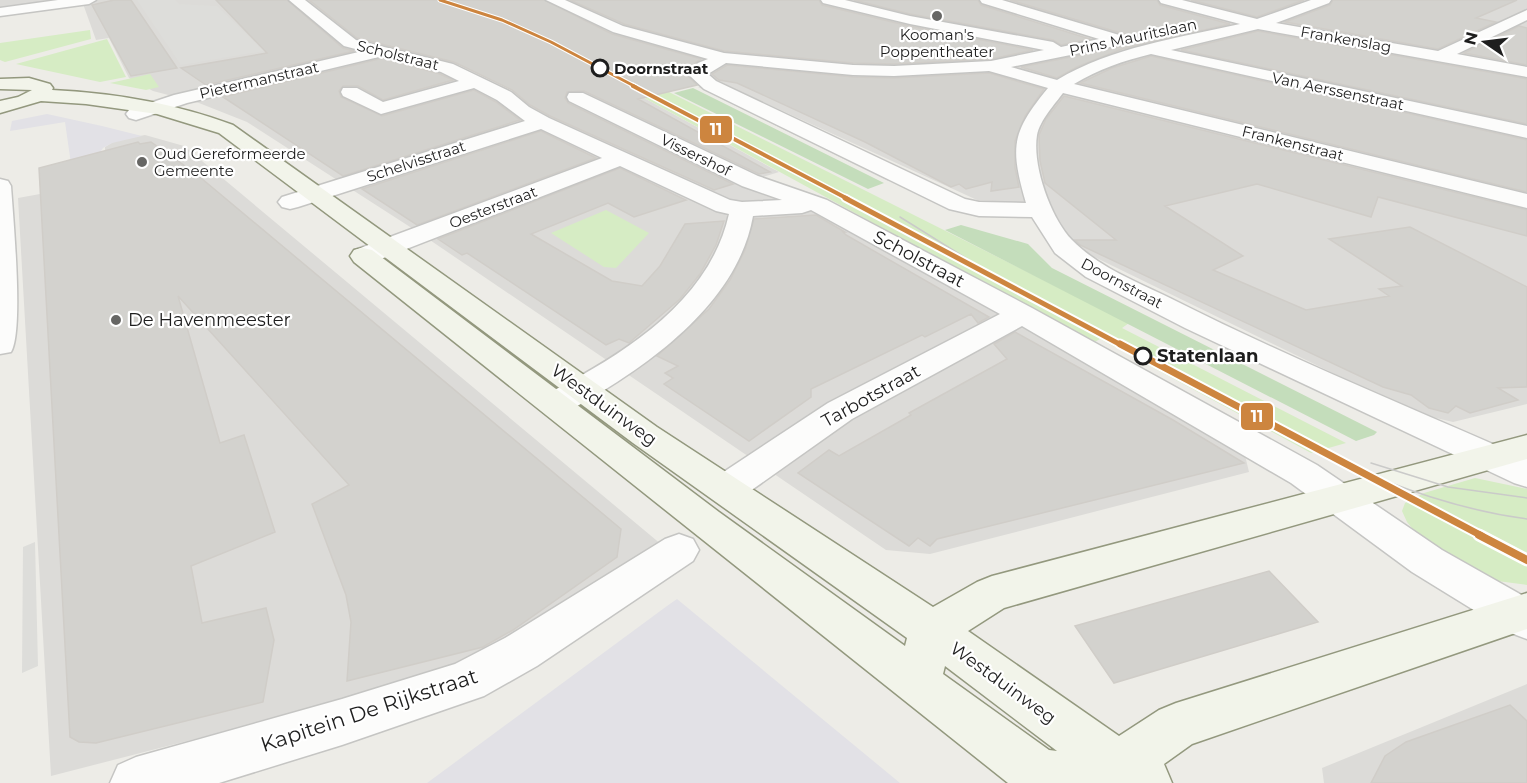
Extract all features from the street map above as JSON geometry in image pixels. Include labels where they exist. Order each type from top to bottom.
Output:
[{"type":"main road","name":"Westduinweg","points":[[10,93],[98,98],[146,111],[207,121],[226,129],[303,198],[568,397],[714,529],[917,681],[1038,780]]},
{"type":"main road","name":"Westduinweg","points":[[568,397],[737,481],[881,594],[1132,774]]},
{"type":"main road","points":[[917,681],[932,631],[992,594],[1527,447]]},
{"type":"main road","points":[[1038,780],[1132,774],[1151,746],[1176,726],[1524,615]]},
{"type":"street","points":[[0,12],[89,0]]},
{"type":"street","name":"Scholstraat","points":[[296,0],[350,43],[447,68],[504,96],[522,111],[542,122],[724,206],[742,209],[819,205],[1022,314],[1289,465],[1342,499],[1427,561],[1524,615]]},
{"type":"street","points":[[554,0],[618,29],[655,41],[724,58]]},
{"type":"street","points":[[828,0],[890,16],[1052,46],[1066,51]]},
{"type":"street","points":[[987,0],[1117,40]]},
{"type":"street","name":"Frankenslag","points":[[1166,0],[1258,24],[1527,72]]},
{"type":"street","name":"Prins Mauritslaan","points":[[1041,210],[1028,171],[1027,134],[1045,103],[1059,86],[1102,63],[1258,24],[1324,0]]},
{"type":"street","name":"Prins Mauritslaan","points":[[724,58],[814,68],[874,70],[990,66],[1227,17],[1250,7]]},
{"type":"street","points":[[1441,56],[1527,14]]},
{"type":"street","name":"Van Aerssenstraat","points":[[1150,50],[1527,132]]},
{"type":"street","name":"Pietermanstraat","points":[[146,111],[181,99],[383,52]]},
{"type":"street","points":[[724,58],[704,67],[698,75],[710,85],[957,204],[979,209],[1041,210]]},
{"type":"street","name":"Prins Mauritslaan","points":[[990,66],[1059,86]]},
{"type":"street","name":"Scholstraat","points":[[350,92],[381,108],[476,82]]},
{"type":"street","name":"Frankenstraat","points":[[1059,86],[1527,201]]},
{"type":"street","name":"Vissershof","points":[[576,97],[750,182],[819,205]]},
{"type":"street","name":"Schelvisstraat","points":[[303,198],[542,122]]},
{"type":"street","name":"Oesterstraat","points":[[376,251],[622,158]]},
{"type":"street","points":[[0,186],[0,345]]},
{"type":"street","points":[[568,397],[640,354],[679,320],[711,282],[735,242],[742,209]]},
{"type":"street","name":"Doornstraat","points":[[1041,210],[1052,232],[1064,247],[1096,271],[1195,322],[1527,474]]},
{"type":"street","name":"Tarbotstraat","points":[[737,481],[846,408],[1022,314]]},
{"type":"street","name":"Kapitein De Rijkstraat","points":[[136,783],[342,722],[486,672],[573,620],[680,550]]},
{"type":"shaded area","points":[[0,0],[431,0],[542,43],[438,70],[502,104],[604,76],[779,172],[750,181],[817,211],[1244,451],[1249,472],[930,554],[886,550],[421,234],[247,122],[199,103],[153,91],[129,78],[109,38],[96,40],[82,1],[0,12]]},
{"type":"shaded area","points":[[137,0],[175,0],[179,4],[217,6],[264,51],[181,65]]},
{"type":"shaded area","points":[[463,0],[1527,0],[1527,404],[1453,422],[1415,413],[1078,249],[1065,233],[1052,208],[988,205],[715,80],[649,82]]},
{"type":"shaded area","points":[[702,86],[893,180],[888,181],[698,87]]},
{"type":"shaded area","points":[[47,114],[142,136],[112,143],[103,148],[99,154],[71,164],[65,122],[10,131],[12,121]]},
{"type":"shaded area","points":[[145,135],[184,146],[662,545],[490,663],[51,776],[18,198],[106,182],[105,147],[115,141]]},
{"type":"shaded area","points":[[35,542],[38,666],[22,673],[23,547]]},
{"type":"shaded area","points":[[677,599],[900,783],[427,783],[667,606]]},
{"type":"shaded area","points":[[1527,684],[1527,783],[1324,783],[1322,768]]},
{"type":"green space","points":[[90,30],[91,39],[5,62],[0,60],[0,43]]},
{"type":"green space","points":[[107,39],[126,77],[100,82],[16,64]]},
{"type":"green space","points":[[150,74],[159,87],[146,90],[110,83]]},
{"type":"green space","points":[[604,76],[649,82],[1129,323],[1122,328],[1346,443],[1311,453],[1100,339],[1093,343]]},
{"type":"green space","points":[[693,88],[884,183],[868,189],[674,93]]},
{"type":"green space","points":[[606,210],[649,233],[616,268],[604,267],[551,233]]},
{"type":"green space","points":[[961,225],[1028,244],[1052,268],[1377,432],[1356,441],[945,230]]},
{"type":"green space","points":[[1475,478],[1527,489],[1527,585],[1490,580],[1419,537],[1407,522],[1402,511],[1405,503],[1424,493]]},
{"type":"building","points":[[114,0],[131,0],[177,68],[131,76],[92,5]]},
{"type":"building","points":[[216,0],[287,0],[343,48],[354,51],[206,85],[181,68],[267,53]]},
{"type":"building","points":[[309,0],[544,0],[612,34],[701,59],[687,75],[697,85],[638,99],[770,172],[759,174],[584,91],[567,92],[565,98],[568,103],[733,184],[714,190],[550,116],[530,105],[512,90],[454,62],[357,38]]},
{"type":"building","points":[[570,0],[819,0],[822,5],[909,26],[1033,50],[991,59],[894,64],[853,63],[724,51],[624,24]]},
{"type":"building","points":[[854,0],[978,0],[981,5],[1090,39],[1061,45],[1053,40],[910,14]]},
{"type":"building","points":[[1010,0],[1157,0],[1160,5],[1230,24],[1122,49],[1077,67],[1057,78],[1021,67],[1120,47],[1130,39],[1127,35]]},
{"type":"building","points":[[1191,0],[1304,0],[1257,17]]},
{"type":"building","points":[[1333,0],[1517,0],[1476,18],[1496,22],[1438,49],[1285,22],[1330,5]]},
{"type":"building","points":[[1519,26],[1527,28],[1527,65],[1464,53]]},
{"type":"building","points":[[1258,31],[1527,79],[1527,124],[1181,50]]},
{"type":"building","points":[[1151,56],[1527,140],[1527,192],[1080,83],[1112,68]]},
{"type":"building","points":[[383,58],[440,74],[453,80],[383,100],[358,86],[343,86],[339,91],[341,97],[382,116],[474,90],[496,102],[520,120],[343,176],[223,97]]},
{"type":"building","points":[[727,65],[853,77],[894,78],[989,73],[1044,89],[1025,116],[1015,141],[1015,168],[1019,187],[991,191],[992,182],[966,189],[959,184],[951,187],[865,142],[737,83],[719,80],[712,74]]},
{"type":"building","points":[[1064,96],[1527,210],[1527,236],[1378,197],[1371,217],[1257,184],[1165,206],[1243,256],[1213,270],[1306,310],[1389,296],[1379,289],[1402,286],[1329,239],[1410,227],[1527,287],[1527,387],[1498,388],[1518,400],[1470,413],[1456,406],[1448,413],[1429,408],[1411,395],[1383,387],[1080,245],[1075,240],[1116,240],[1045,183],[1040,161],[1039,135],[1046,119]]},
{"type":"building","points":[[541,131],[596,158],[417,225],[362,189]]},
{"type":"building","points":[[138,142],[140,144],[151,142],[195,173],[621,529],[617,557],[513,630],[483,647],[347,681],[351,622],[346,595],[312,504],[349,485],[178,296],[220,443],[244,435],[275,532],[191,566],[202,623],[266,608],[274,640],[263,702],[96,743],[79,742],[70,737],[39,168]]},
{"type":"building","points":[[620,168],[686,200],[634,217],[608,203],[531,234],[612,281],[642,286],[660,266],[685,224],[724,221],[716,245],[700,274],[680,299],[629,343],[619,339],[606,345],[467,253],[462,255],[438,239]]},
{"type":"building","points":[[816,215],[845,232],[843,232],[846,235],[989,317],[978,323],[971,314],[811,389],[811,397],[749,441],[664,384],[673,378],[665,373],[678,366],[657,356],[709,309],[730,280],[745,250],[754,219]]},
{"type":"building","points":[[1015,332],[1173,420],[1244,463],[937,539],[930,546],[918,538],[909,546],[798,473],[829,450],[839,456],[911,415],[909,413],[1007,359],[994,344]]},
{"type":"building","points":[[1269,571],[1318,622],[1114,683],[1075,626]]},
{"type":"building","points":[[1510,705],[1527,721],[1527,783],[1371,783],[1385,756],[1406,742]]},
{"type":"tram line","points":[[900,217],[1022,293]]},
{"type":"tram line","points":[[1337,461],[1430,497],[1478,510],[1527,519]]},
{"type":"tram line","points":[[1371,463],[1448,487],[1527,498]]},
{"type":"transit line","name":"11","points":[[440,0],[502,20],[551,42],[1527,560]]},
{"type":"place","name":"Kooman's Poppentheater","points":[[937,16]]},
{"type":"place","name":"Doornstraat","points":[[600,68]]},
{"type":"place","name":"Oud Gereformeerde Gemeente","points":[[142,162]]},
{"type":"place","name":"De Havenmeester","points":[[116,320]]},
{"type":"place","name":"Statenlaan","points":[[1143,356]]}]
